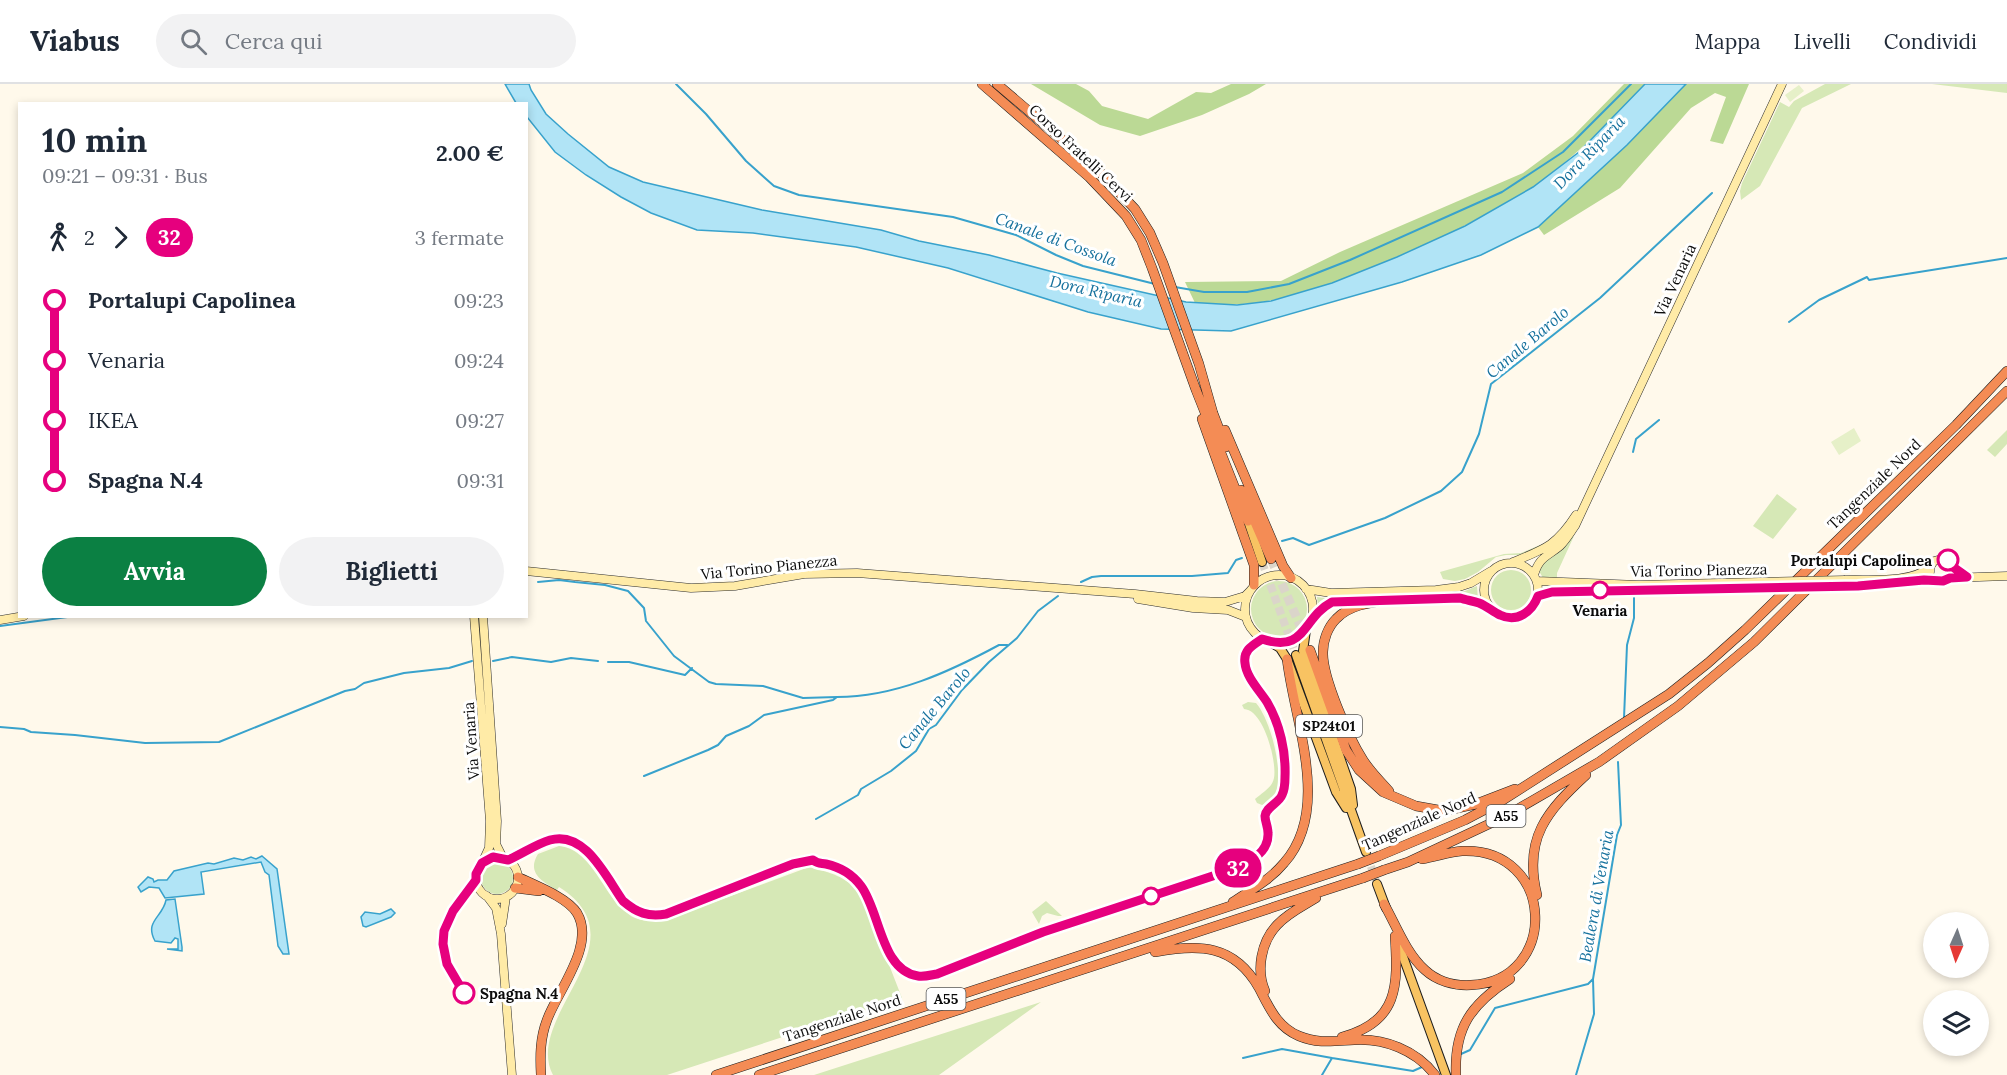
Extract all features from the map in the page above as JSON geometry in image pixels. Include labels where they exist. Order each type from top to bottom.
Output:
[{"type":"highway","name":"Corso Fratelli Cervi","points":[[982,84],[1108,195],[1126,216],[1152,268],[1196,390]]},
{"type":"highway","name":"Corso Fratelli Cervi","points":[[997,84],[1117,189],[1140,217],[1163,263],[1207,389]]},
{"type":"highway","name":"Tangenziale Nord","points":[[716,1075],[1358,864],[1465,820],[1528,785],[1669,694],[1708,663],[1956,425],[2007,371]]},
{"type":"highway","points":[[1207,389],[1213,413],[1267,561]]},
{"type":"highway","points":[[1207,389],[1283,566],[1292,578]]},
{"type":"highway","points":[[1196,390],[1248,522]]},
{"type":"highway","points":[[1196,390],[1201,417],[1211,448],[1254,565],[1252,588]]},
{"type":"highway","name":"Tangenziale Nord","points":[[759,1075],[1332,889],[1408,862],[1503,817],[1599,762],[1678,706],[1754,642],[2007,391]]},
{"type":"highway","points":[[1239,486],[1248,522]]},
{"type":"highway","points":[[1392,796],[1354,746],[1329,682],[1323,652],[1331,624],[1344,613],[1361,606],[1396,599]]},
{"type":"highway","points":[[1310,650],[1350,758],[1375,786],[1416,806],[1435,810],[1453,810],[1528,785]]},
{"type":"highway","points":[[1223,908],[1272,875],[1286,861],[1303,826],[1307,808],[1308,768],[1292,657]]},
{"type":"highway","points":[[1456,1075],[1458,1038],[1469,1016],[1484,996],[1526,965],[1538,942],[1541,913],[1533,867],[1536,841],[1542,823],[1552,807],[1599,762]]},
{"type":"highway","points":[[1384,903],[1411,953],[1424,969],[1448,983],[1463,986],[1493,981],[1508,974],[1526,954],[1535,928],[1534,902],[1530,889],[1511,866],[1496,857],[1462,851],[1408,862]]},
{"type":"highway","points":[[518,877],[561,898],[576,911],[582,937],[579,953],[547,1019],[541,1040],[540,1075]]},
{"type":"highway","points":[[515,888],[550,893]]},
{"type":"highway","points":[[1332,889],[1293,912],[1277,925],[1263,953],[1259,971],[1268,999],[1276,1012],[1298,1031],[1326,1038],[1341,1037],[1368,1026],[1380,1016],[1389,1005],[1394,993],[1398,968],[1395,936]]},
{"type":"highway","points":[[1123,958],[1182,948],[1202,947],[1220,952],[1233,958],[1245,969],[1270,1012],[1297,1035],[1313,1041],[1330,1043],[1354,1040],[1388,1043],[1419,1059],[1435,1075]]},
{"type":"highway","points":[[540,1060],[545,1075]]},
{"type":"main road","name":"Via Venaria","points":[[1536,578],[1537,565],[1561,544],[1575,526],[1782,84]]},
{"type":"main road","name":"Via Venaria","points":[[1512,562],[1538,553],[1555,542],[1571,524],[1592,488]]},
{"type":"main road","points":[[1248,522],[1267,561]]},
{"type":"main road","points":[[1967,577],[1953,567],[1948,560],[1941,558],[1934,561],[1930,567],[1931,575],[1936,580],[1943,581],[1950,578],[2007,576]]},
{"type":"main road","points":[[1306,589],[1331,593],[1436,590],[1459,587],[1471,583],[1504,563],[1512,562],[1521,564],[1536,578],[1538,596],[1531,609],[1520,616],[1505,617],[1476,602],[1460,598],[1332,602],[1311,619],[1306,630],[1288,642],[1270,642],[1255,635],[1246,617],[1245,602],[1252,588],[1273,576],[1282,575],[1292,578],[1306,589],[1312,603],[1311,619]]},
{"type":"main road","name":"Via Torino Pianezza","points":[[1842,583],[1902,578],[1918,575],[1930,567]]},
{"type":"main road","points":[[1950,578],[1953,567]]},
{"type":"main road","name":"Via Torino Pianezza","points":[[528,571],[691,588],[712,588],[804,574],[857,573],[1225,602],[1234,600],[1252,588]]},
{"type":"main road","points":[[1491,571],[1483,590],[1491,609]]},
{"type":"main road","name":"Via Torino Pianezza","points":[[528,577],[542,574]]},
{"type":"main road","name":"Via Torino Pianezza","points":[[1536,578],[1639,585],[1760,585]]},
{"type":"main road","name":"Via Torino Pianezza","points":[[1538,596],[1552,592],[1842,583],[1896,584],[1936,580]]},
{"type":"main road","name":"Via Torino Pianezza","points":[[1106,592],[1166,603],[1228,610],[1246,617]]},
{"type":"main road","points":[[0,620],[18,617]]},
{"type":"main road","name":"Via Venaria","points":[[474,618],[490,821],[489,848],[482,863]]},
{"type":"main road","name":"Via Venaria","points":[[483,618],[497,820],[496,844],[503,858]]},
{"type":"main road","name":"SP24t01","points":[[1306,630],[1303,651],[1351,789],[1356,824],[1366,852]]},
{"type":"main road","name":"SP24t01","points":[[1270,642],[1292,657],[1336,792],[1356,824]]},
{"type":"main road","points":[[501,934],[506,897],[515,888],[518,877],[513,864],[503,858],[493,857],[482,863],[476,874],[476,880],[480,890],[496,908],[501,934],[512,1075]]},
{"type":"main road","points":[[1377,884],[1446,1075]]},
{"type":"main road","points":[[486,896],[506,897]]},
{"type":"green space","points":[[1031,84],[1076,84],[1089,91],[1102,106],[1148,119],[1196,92],[1211,93],[1231,84],[1266,84],[1202,115],[1140,136],[1100,125]]},
{"type":"green space","points":[[1624,84],[1645,84],[1565,163],[1530,189],[1439,239],[1357,274],[1300,293],[1253,303],[1195,303],[1185,282],[1281,281],[1340,252],[1523,173],[1573,136]]},
{"type":"green space","points":[[1686,84],[1749,84],[1723,144],[1710,141],[1726,97],[1715,93],[1691,108],[1620,188],[1544,235],[1538,227],[1627,145]]},
{"type":"green space","points":[[1825,84],[1851,84],[1802,108],[1760,186],[1741,200],[1742,183],[1780,102],[1789,107],[1794,101]]},
{"type":"green space","points":[[1932,84],[2007,84],[2007,93]]},
{"type":"green space","points":[[1799,85],[1804,91],[1790,102],[1785,95]]},
{"type":"green space","points":[[1854,428],[1861,441],[1839,455],[1831,442]]},
{"type":"green space","points":[[2007,430],[2007,444],[1995,457],[1987,450]]},
{"type":"green space","points":[[1777,494],[1797,509],[1773,539],[1753,526]]},
{"type":"green space","points":[[1574,536],[1557,573],[1557,579],[1543,578],[1539,571],[1540,564]]},
{"type":"green space","points":[[1540,545],[1519,555],[1496,557],[1478,572],[1465,579],[1455,581],[1443,579],[1440,572],[1504,554],[1521,553]]},
{"type":"green space","points":[[1511,570],[1519,571],[1525,576],[1530,582],[1530,598],[1525,604],[1519,609],[1511,610],[1503,609],[1497,604],[1492,598],[1491,590],[1492,582],[1497,576],[1503,571]]},
{"type":"green space","points":[[1279,581],[1290,583],[1299,589],[1305,598],[1307,609],[1305,620],[1299,629],[1290,635],[1279,637],[1268,635],[1259,629],[1253,620],[1251,609],[1253,598],[1259,589],[1268,583]]},
{"type":"green space","points":[[1477,586],[1478,599],[1454,594],[1333,599],[1318,607],[1317,597],[1450,593],[1465,591]]},
{"type":"green space","points":[[1248,702],[1256,703],[1262,711],[1278,764],[1277,789],[1274,798],[1262,805],[1255,799],[1273,782],[1273,761],[1263,727],[1258,718],[1244,709],[1242,705]]},
{"type":"green space","points":[[559,846],[572,850],[582,857],[591,866],[615,901],[635,918],[645,921],[663,921],[809,867],[837,876],[861,893],[902,998],[667,1075],[553,1075],[548,1052],[553,1028],[587,955],[590,931],[582,908],[559,887],[557,890],[535,872],[535,861],[538,854]]},
{"type":"green space","points":[[497,862],[508,867],[513,878],[508,889],[497,894],[486,889],[481,878],[486,867]]},
{"type":"green space","points":[[1046,901],[1062,916],[1047,913],[1042,916],[1039,924],[1032,912]]},
{"type":"green space","points":[[1041,1002],[939,1075],[814,1075]]},
{"type":"water","name":"Dora Riparia","points":[[505,84],[529,84],[546,114],[568,134],[609,167],[643,182],[762,210],[881,230],[919,241],[989,255],[1186,302],[1237,305],[1271,301],[1332,283],[1465,226],[1533,187],[1579,152],[1645,84],[1686,84],[1627,145],[1538,227],[1481,255],[1402,282],[1231,331],[1161,329],[1088,312],[948,268],[856,247],[753,233],[697,230],[651,213],[586,175],[555,152],[528,118],[528,102],[515,102]]},
{"type":"water","points":[[262,856],[277,869],[289,954],[283,954],[278,946],[269,875],[265,872],[261,862],[201,872],[204,894],[165,898],[159,888],[149,887],[141,892],[138,887],[148,877],[154,882],[167,880],[174,871],[234,858],[243,860]]},
{"type":"water","points":[[175,899],[182,951],[167,949],[178,949],[178,939],[175,938],[171,943],[155,941],[152,934],[153,924],[166,900]]},
{"type":"water","points":[[391,909],[395,913],[391,917],[366,927],[363,926],[361,917],[365,912],[380,914]]},
{"type":"waterway","name":"Canale di Cossola","points":[[676,84],[706,114],[746,161],[774,186],[799,195],[953,217],[1016,235],[1083,266],[1155,284]]},
{"type":"waterway","name":"Canale di Cossola","points":[[1175,287],[1204,292],[1247,292],[1289,284],[1350,260],[1502,192],[1563,152],[1631,84]]},
{"type":"waterway","name":"Canale Barolo","points":[[1282,541],[1293,538],[1309,545],[1385,518],[1441,491],[1462,472],[1479,434],[1491,384],[1600,298],[1712,193]]},
{"type":"waterway","points":[[1789,322],[1819,300],[1867,277],[1869,280],[2007,258]]},
{"type":"waterway","points":[[1633,452],[1636,439],[1659,420]]},
{"type":"waterway","name":"Canale Barolo","points":[[1081,582],[1101,576],[1192,576],[1228,573],[1236,560],[1242,558]]},
{"type":"waterway","points":[[538,582],[559,580],[605,585],[628,591],[644,608],[646,621],[674,656],[709,682],[763,686],[803,698],[837,697],[833,700],[764,715],[749,726],[726,736],[718,745],[644,776]]},
{"type":"waterway","points":[[1624,718],[1627,645],[1634,618],[1634,595]]},
{"type":"waterway","name":"Canale Barolo","points":[[816,819],[858,795],[861,789],[891,771],[916,751],[929,729],[936,725],[962,690],[1017,638],[1038,611],[1058,596]]},
{"type":"waterway","points":[[0,626],[60,618]]},
{"type":"waterway","points":[[837,697],[859,696],[901,688],[961,665],[999,645],[1007,645]]},
{"type":"waterway","points":[[493,661],[512,657],[551,662],[571,658],[598,661]]},
{"type":"waterway","points":[[0,727],[145,743],[219,742],[355,689],[364,683],[404,673],[449,668],[472,661]]},
{"type":"waterway","points":[[608,662],[629,662],[685,675],[692,668]]},
{"type":"waterway","name":"Bealera di Venaria","points":[[1461,1054],[1470,1050],[1495,1008],[1588,984],[1593,979],[1617,835],[1621,825],[1618,762]]},
{"type":"waterway","points":[[1576,1075],[1594,1014],[1593,979]]},
{"type":"waterway","points":[[1243,1058],[1282,1049],[1332,1058]]},
{"type":"waterway","name":"Bealera di Venaria","points":[[1322,1075],[1332,1058],[1413,1071],[1422,1067]]},
{"type":"tunnel","points":[[1271,559],[1306,639]]},
{"type":"tunnel","points":[[1262,562],[1296,655]]},
{"type":"tunnel","points":[[1367,855],[1377,884]]},
{"type":"bus line","name":"32","points":[[464,993],[447,964],[443,944],[444,931],[453,911],[473,881],[476,880],[476,874],[482,863],[493,857],[508,860],[538,845],[560,838],[573,841],[586,849],[623,901],[642,914],[653,916],[666,914],[793,864],[813,860],[819,864],[839,868],[850,874],[861,886],[870,902],[889,953],[897,966],[908,973],[919,976],[937,974],[1043,932],[1237,868],[1256,859],[1265,848],[1269,837],[1265,815],[1282,796],[1285,779],[1284,750],[1278,729],[1269,705],[1246,669],[1245,655],[1248,648],[1262,639],[1279,643],[1298,637],[1306,630],[1315,614],[1332,602],[1460,598],[1476,602],[1505,617],[1514,618],[1526,614],[1535,604],[1538,596],[1552,592],[1858,586],[1924,580],[1943,581],[1950,578],[1967,577],[1953,567],[1948,560]]},
{"type":"place","name":"Portalupi Capolinea","points":[[1948,560]]},
{"type":"place","name":"Venaria","points":[[1600,590]]},
{"type":"place","name":"Spagna N.4","points":[[464,993]]}]
